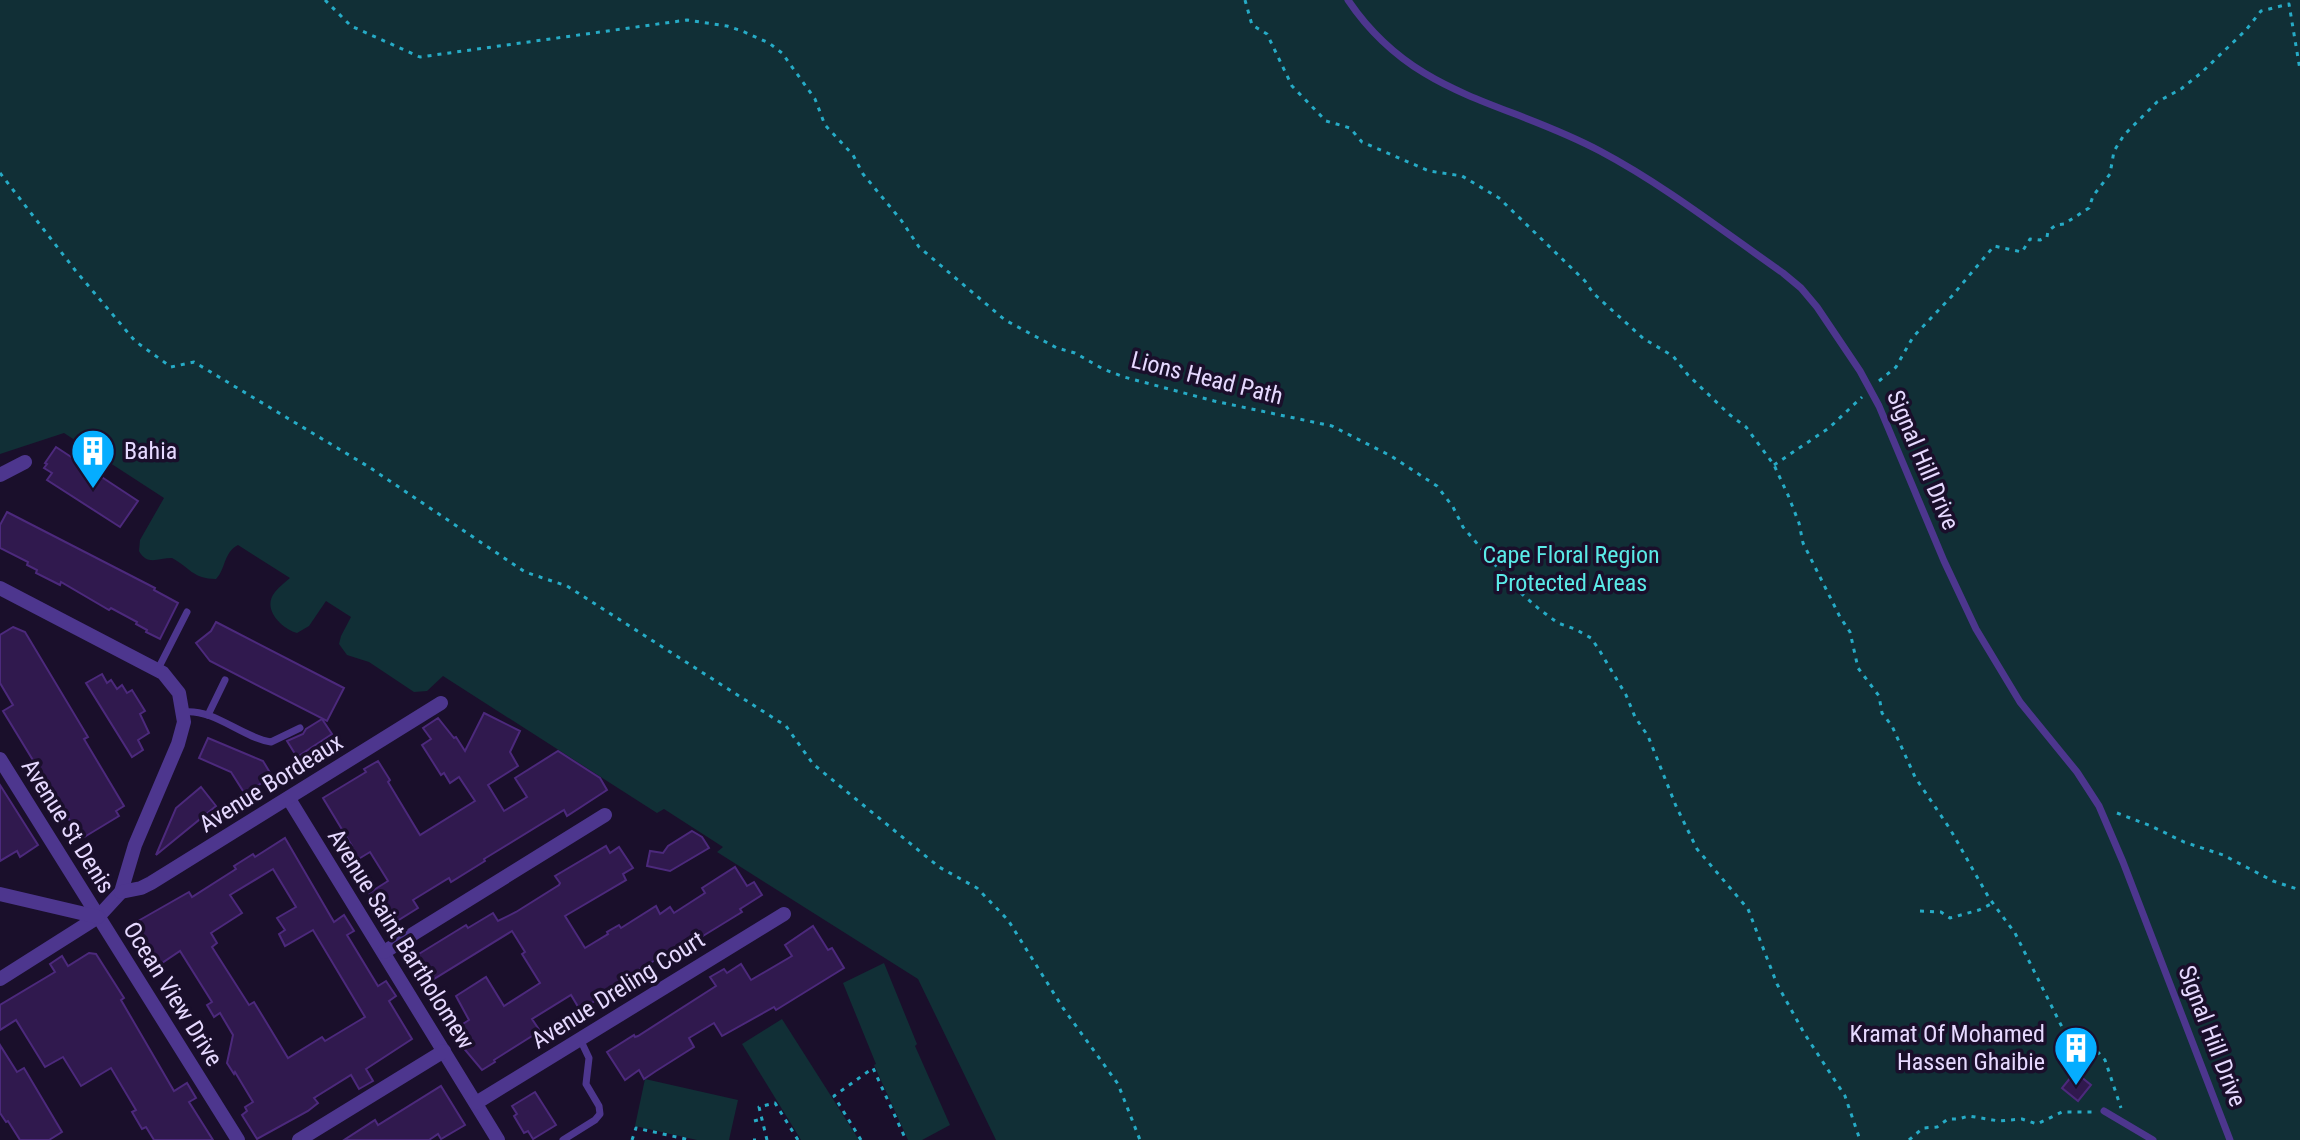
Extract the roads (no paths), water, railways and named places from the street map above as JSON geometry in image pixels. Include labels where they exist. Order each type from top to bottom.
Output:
[{"type":"street","points":[[0,475],[25,462]]},
{"type":"street","points":[[0,588],[158,669],[175,685],[184,712],[178,744],[135,845],[121,892],[98,917],[0,979]]},
{"type":"street","name":"Avenue Bordeaux","points":[[121,892],[151,883],[441,703]]},
{"type":"street","name":"Avenue St Denis","points":[[0,759],[98,917]]},
{"type":"street","name":"Avenue Saint Bartholomew","points":[[289,799],[498,1140]]},
{"type":"street","points":[[384,952],[605,815]]},
{"type":"street","name":"Ocean View Drive","points":[[0,894],[98,917],[238,1140]]},
{"type":"street","name":"Avenue Dreling Court","points":[[476,1103],[784,914]]},
{"type":"street","points":[[299,1140],[444,1051]]},
{"type":"lane","name":"Signal Hill Drive","points":[[1348,0],[1382,41],[1425,75],[1604,153],[1783,273],[1801,288],[1824,315],[1870,388],[1976,629],[2020,702],[2077,772],[2099,806],[2230,1140]]},
{"type":"lane","points":[[158,669],[187,612]]},
{"type":"lane","points":[[208,715],[225,680]]},
{"type":"lane","points":[[184,712],[208,715],[271,742],[300,728]]},
{"type":"lane","points":[[563,1140],[600,1114],[599,1106],[586,1084],[589,1055],[580,1039]]},
{"type":"lane","points":[[2104,1111],[2153,1140]]},
{"type":"place","name":"Bahia","points":[[93,490]]},
{"type":"place","name":"Kramat Of Mohamed Hassen Ghaibie","points":[[2076,1087]]},
{"type":"park label","name":"Cape Floral Region Protected Areas","points":[[1571,569]]}]
